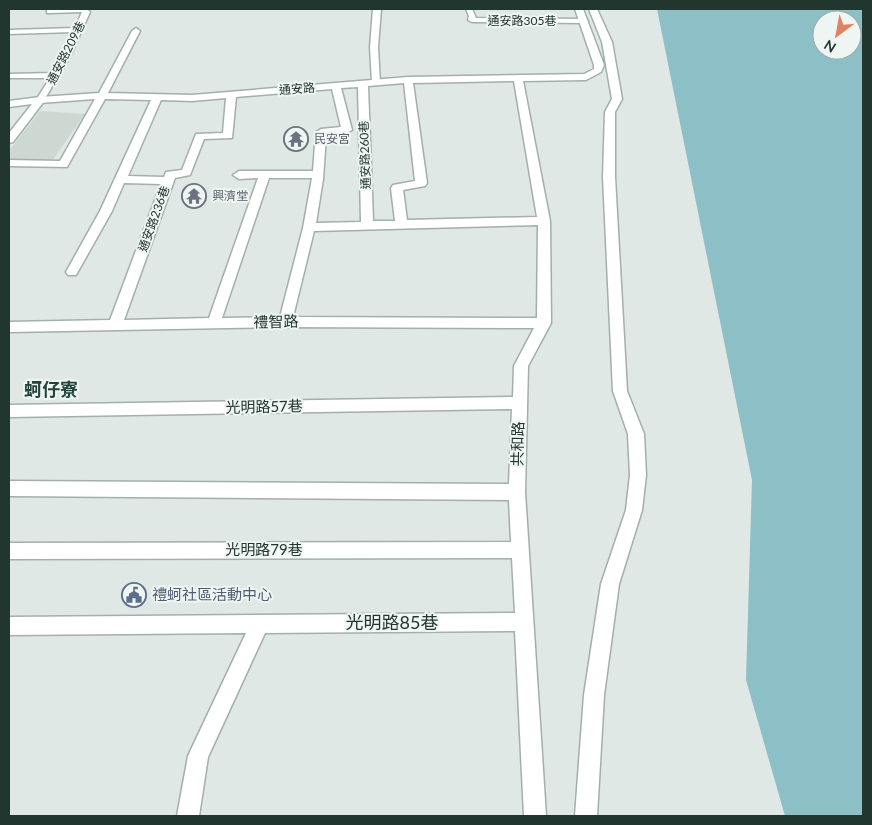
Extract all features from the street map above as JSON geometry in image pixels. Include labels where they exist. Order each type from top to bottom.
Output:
[{"type":"street","points":[[579,9],[584,20]]},
{"type":"street","points":[[586,816],[594,695],[610,584],[634,510],[638,475],[636,434],[620,391],[609,177],[610,112],[617,99],[610,80],[607,42],[593,9]]},
{"type":"street","name":"通安路","points":[[9,104],[102,96],[192,98],[447,78],[518,79],[586,77],[598,70],[599,65],[584,20]]},
{"type":"street","points":[[9,163],[63,165],[136,31]]},
{"type":"street","name":"共和路","points":[[518,79],[544,221],[544,324],[521,366],[519,403],[519,550],[535,816]]},
{"type":"street","points":[[402,225],[397,188],[421,183],[408,80]]},
{"type":"street","name":"通安路260巷","points":[[363,85],[367,226]]},
{"type":"street","points":[[285,322],[308,227],[322,156],[321,132],[347,130],[336,86]]},
{"type":"street","name":"通安路236巷","points":[[115,325],[170,174],[186,174],[200,136],[228,136],[232,95]]},
{"type":"street","points":[[72,272],[106,211],[158,96]]},
{"type":"street","points":[[9,140],[40,100]]},
{"type":"street","points":[[214,323],[265,174]]},
{"type":"street","points":[[239,175],[318,175]]},
{"type":"street","points":[[120,179],[168,181]]},
{"type":"street","points":[[308,227],[544,221]]},
{"type":"street","name":"禮智路","points":[[9,327],[285,322],[544,324]]},
{"type":"street","name":"光明路57巷","points":[[9,411],[519,403]]},
{"type":"street","points":[[9,488],[518,492]]},
{"type":"street","name":"光明路79巷","points":[[9,551],[519,550]]},
{"type":"street","name":"光明路85巷","points":[[9,626],[524,622]]},
{"type":"street","points":[[188,816],[198,756],[260,624]]},
{"type":"lane","points":[[376,83],[374,47],[377,9]]},
{"type":"lane","name":"通安路305巷","points":[[469,9],[473,16],[472,20],[584,20]]},
{"type":"lane","name":"通安路209巷","points":[[40,100],[56,75],[79,30],[86,10],[50,11]]},
{"type":"lane","points":[[9,32],[79,30]]},
{"type":"lane","points":[[9,76],[56,75]]},
{"type":"shaded area","points":[[40,111],[85,114],[52,161],[9,159],[9,151]]},
{"type":"water","points":[[657,9],[863,9],[863,816],[785,816],[746,680],[752,480]]},
{"type":"place","name":"民安宮","points":[[296,139]]},
{"type":"place","name":"興濟堂","points":[[194,196]]},
{"type":"place","name":"禮蚵社區活動中心","points":[[134,595]]},
{"type":"district","name":"蚵仔寮","points":[[51,390]]}]
